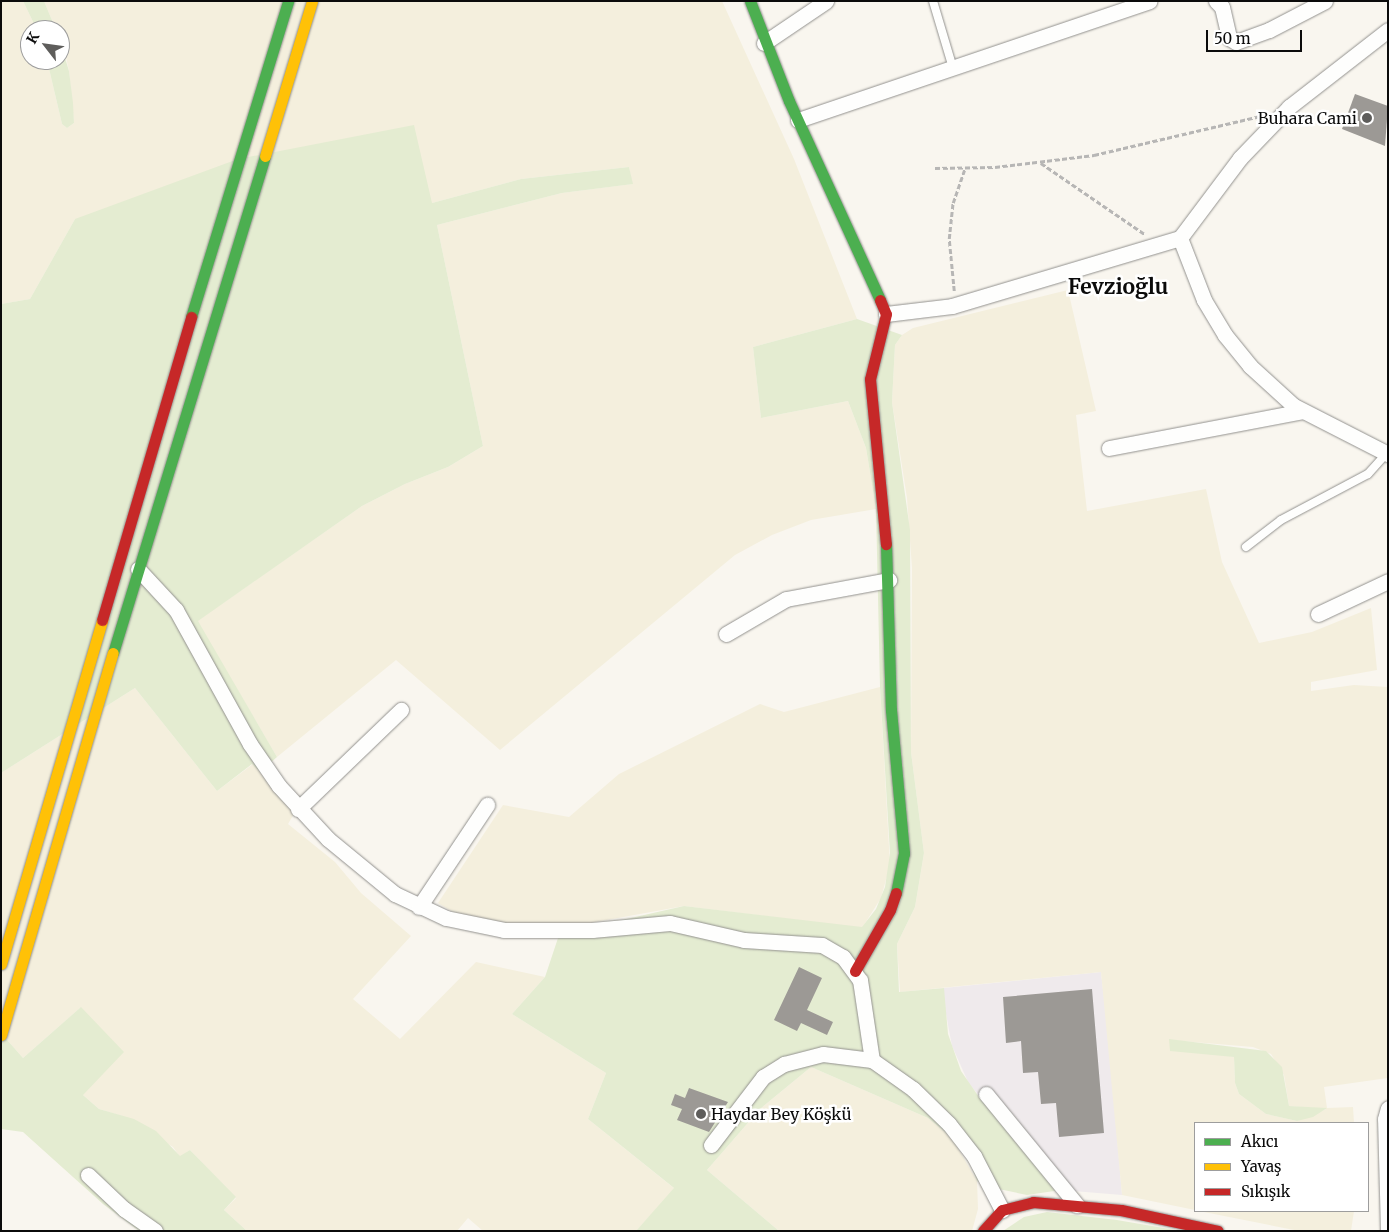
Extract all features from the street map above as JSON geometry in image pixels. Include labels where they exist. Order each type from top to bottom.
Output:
[{"type":"main road","points":[[1,964],[222,212],[288,1]]},
{"type":"main road","points":[[1,1035],[138,568],[312,1]]},
{"type":"main road","points":[[750,1],[764,43],[886,314],[870,379],[883,489],[889,580],[891,710],[904,853],[900,881],[890,910],[855,971]]},
{"type":"main road","points":[[983,1231],[1002,1210],[1025,1202],[1077,1204],[1121,1210],[1218,1231]]},
{"type":"street","points":[[764,43],[826,1]]},
{"type":"street","points":[[798,120],[1149,1]]},
{"type":"street","points":[[1216,1],[1222,7],[1229,38],[1236,42],[1269,30],[1325,1]]},
{"type":"street","points":[[886,314],[958,304],[1180,238],[1240,158],[1286,110],[1388,30]]},
{"type":"street","points":[[1180,238],[1194,282],[1225,335],[1264,380],[1303,411],[1387,454]]},
{"type":"street","points":[[1109,448],[1303,411]]},
{"type":"street","points":[[138,568],[176,610],[250,744],[298,809],[372,878],[419,907],[463,923],[504,930],[592,930],[670,923],[744,940],[822,945],[837,952],[855,971],[862,989],[872,1060]]},
{"type":"street","points":[[726,634],[786,599],[889,580]]},
{"type":"street","points":[[1318,614],[1388,581]]},
{"type":"street","points":[[298,809],[401,710]]},
{"type":"street","points":[[419,907],[487,805]]},
{"type":"street","points":[[711,1144],[763,1077],[784,1064],[823,1054],[872,1060],[913,1089],[949,1124],[974,1156],[1002,1210]]},
{"type":"street","points":[[986,1094],[1077,1204]]},
{"type":"street","points":[[1388,1108],[1385,1119],[1388,1231]]},
{"type":"street","points":[[88,1175],[124,1209],[155,1231]]},
{"type":"lane","points":[[933,1],[953,68]]},
{"type":"lane","points":[[1246,547],[1281,520],[1368,474],[1387,454]]},
{"type":"path","points":[[935,168],[1040,163],[1094,155],[1286,110]]},
{"type":"path","points":[[1040,163],[1159,244]]},
{"type":"path","points":[[958,304],[951,272],[949,239],[954,202],[965,168]]},
{"type":"shaded area","points":[[23,1],[32,20],[20,20],[20,70],[49,70],[62,124],[67,128],[74,123],[69,70],[70,20],[52,20],[44,1],[722,1],[794,159],[857,319],[753,347],[761,418],[848,401],[866,448],[876,509],[811,520],[772,535],[735,555],[500,750],[396,660],[277,757],[197,621],[362,506],[405,484],[448,467],[483,446],[437,225],[562,193],[632,184],[629,167],[521,179],[432,203],[75,219],[30,299],[1,304],[1,2]]},
{"type":"shaded area","points":[[1068,290],[1096,411],[1076,415],[1087,511],[1206,489],[1222,562],[1259,643],[1312,632],[1371,608],[1377,670],[1311,682],[1311,691],[1354,685],[1388,687],[1388,1078],[1324,1087],[1327,1108],[1353,1107],[1354,1122],[1194,1122],[1194,1210],[1122,1195],[1101,972],[900,992],[897,944],[915,907],[924,853],[911,752],[912,568],[907,498],[892,402],[895,345],[902,335],[913,328]],"holes":[[[1169,1040],[1253,1047],[1271,1054],[1284,1075],[1289,1106],[1326,1109],[1297,1121],[1266,1114],[1239,1094],[1235,1083],[1234,1057]]]},
{"type":"shaded area","points":[[880,687],[890,865],[881,898],[862,928],[684,906],[590,923],[504,925],[458,915],[438,903],[503,805],[569,817],[619,774],[760,704],[784,712]]},
{"type":"shaded area","points":[[135,688],[217,791],[253,764],[295,812],[288,824],[335,862],[361,893],[411,936],[353,999],[400,1039],[476,962],[545,977],[512,1014],[606,1073],[588,1119],[675,1189],[636,1231],[483,1231],[468,1218],[457,1231],[247,1231],[224,1210],[236,1198],[190,1150],[180,1157],[173,1147],[122,1116],[99,1109],[83,1095],[80,1008],[23,1058],[1,1033],[1,773]]},
{"type":"shaded area","points":[[1101,972],[1122,1195],[1061,1190],[969,1084],[952,1046],[944,1003],[944,988]]},
{"type":"shaded area","points":[[811,1067],[928,1118],[952,1138],[977,1181],[978,1209],[972,1231],[779,1231],[707,1170],[760,1109]]},
{"type":"shaded area","points":[[1204,1212],[1354,1212],[1351,1231],[1299,1231]]},
{"type":"green space","points":[[23,1],[44,1],[52,20],[32,20]]},
{"type":"green space","points":[[49,70],[69,71],[74,123],[67,128],[62,124]]},
{"type":"green space","points":[[414,125],[432,203],[521,179],[629,167],[633,184],[562,193],[437,225],[483,446],[448,467],[405,484],[362,506],[198,621],[277,757],[260,772],[252,764],[217,791],[135,688],[1,773],[1,304],[30,299],[75,219],[238,159]]},
{"type":"green space","points":[[857,319],[902,335],[895,345],[892,402],[910,530],[911,752],[924,853],[915,907],[897,944],[899,992],[944,988],[948,1034],[961,1071],[979,1097],[1061,1190],[1027,1195],[989,1187],[977,1181],[969,1161],[952,1138],[928,1118],[811,1067],[760,1109],[707,1170],[779,1231],[636,1231],[674,1188],[588,1119],[606,1073],[512,1014],[545,977],[562,926],[622,920],[684,906],[862,927],[876,909],[885,887],[890,853],[880,687],[876,509],[866,448],[848,401],[761,418],[753,347]]},
{"type":"green space","points":[[81,1007],[124,1052],[83,1095],[99,1109],[134,1119],[156,1131],[180,1156],[190,1150],[236,1197],[224,1210],[247,1231],[139,1231],[103,1204],[23,1132],[1,1129],[1,1033],[23,1058]]},
{"type":"green space","points":[[1169,1039],[1266,1051],[1282,1067],[1289,1106],[1327,1108],[1313,1117],[1297,1121],[1266,1114],[1239,1094],[1235,1083],[1234,1057],[1170,1051]]},
{"type":"green space","points":[[1047,1212],[1117,1220],[1181,1231],[1003,1231],[1024,1217]]},
{"type":"building","name":"Buhara Cami","points":[[1355,94],[1388,106],[1385,146],[1342,129]]},
{"type":"building","points":[[799,967],[822,978],[807,1010],[833,1022],[827,1035],[801,1023],[797,1031],[774,1020]]},
{"type":"building","points":[[1092,989],[1104,1133],[1059,1137],[1056,1103],[1041,1104],[1038,1072],[1023,1073],[1021,1041],[1006,1043],[1003,997]]},
{"type":"building","name":"Haydar Bey Köşkü","points":[[689,1088],[728,1102],[709,1132],[677,1120],[682,1109],[671,1105],[675,1094],[685,1098]]},
{"type":"traffic: fast","points":[[191,317],[288,1]]},
{"type":"traffic: fast","points":[[750,1],[789,101],[880,300]]},
{"type":"traffic: fast","points":[[113,653],[265,156]]},
{"type":"traffic: fast","points":[[886,544],[891,710],[904,853],[896,893]]},
{"type":"traffic: slow","points":[[265,156],[312,1]]},
{"type":"traffic: slow","points":[[1,964],[102,620]]},
{"type":"traffic: slow","points":[[1,1035],[113,653]]},
{"type":"traffic: jam","points":[[880,300],[886,314],[870,379],[886,544]]},
{"type":"traffic: jam","points":[[102,620],[191,317]]},
{"type":"traffic: jam","points":[[855,971],[890,910],[896,893]]},
{"type":"traffic: jam","points":[[983,1231],[1002,1210],[1033,1202],[1121,1210],[1218,1231]]},
{"type":"place","name":"Buhara Cami","points":[[1367,118]]},
{"type":"place","name":"Haydar Bey Köşkü","points":[[701,1114]]},
{"type":"district","name":"Fevzioğlu","points":[[1118,287]]}]
